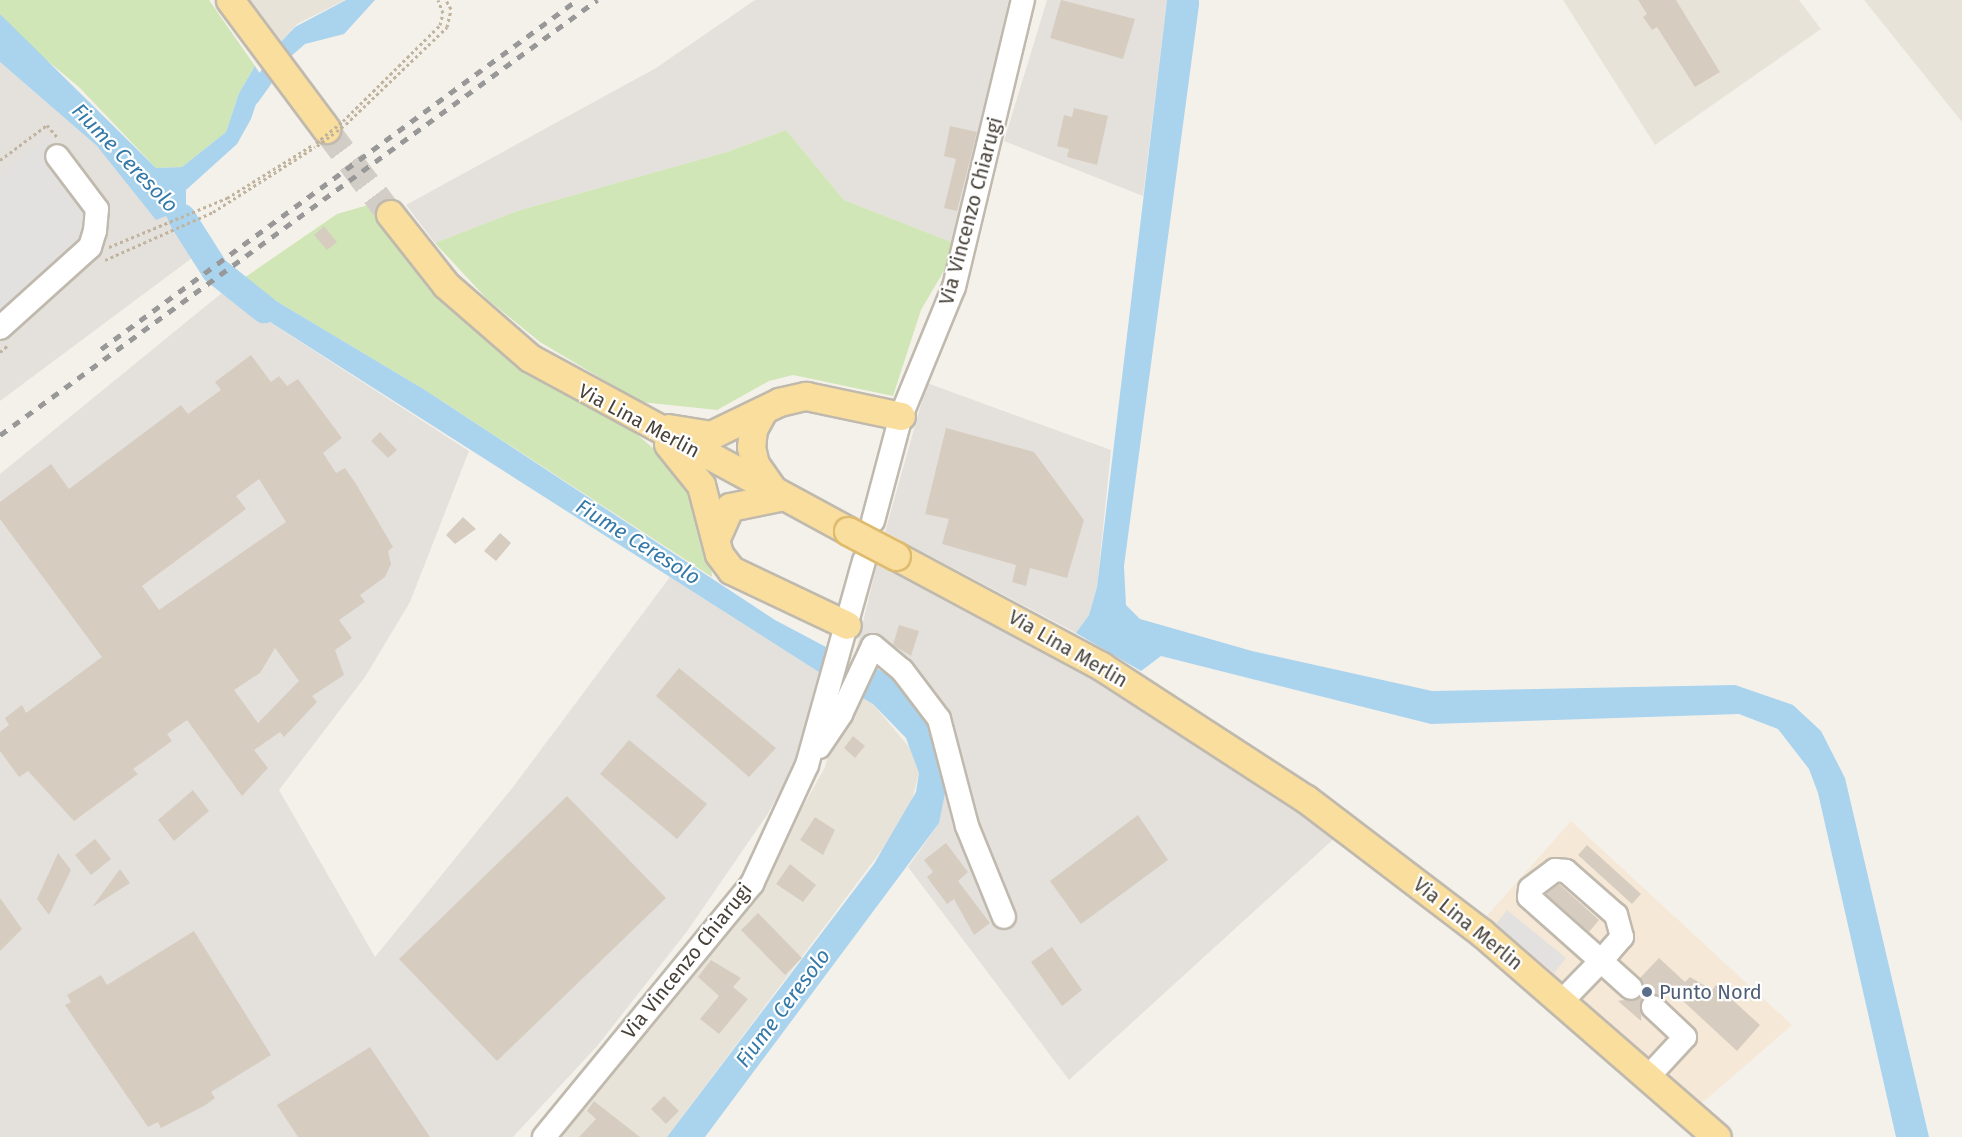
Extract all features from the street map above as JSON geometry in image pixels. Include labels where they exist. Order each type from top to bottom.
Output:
[{"type":"main road","points":[[230,0],[329,133]]},
{"type":"main road","name":"Via Lina Merlin","points":[[390,214],[479,317],[558,376],[779,497],[1051,637],[1252,762],[1448,905],[1717,1137]]},
{"type":"main road","points":[[636,420],[711,435],[764,411],[806,396],[901,416]]},
{"type":"main road","points":[[716,538],[730,507],[779,497],[755,464],[751,447],[753,429],[764,411]]},
{"type":"main road","points":[[636,420],[687,464],[701,485],[716,538],[730,570],[847,625]]},
{"type":"street","name":"Via Vincenzo Chiarugi","points":[[873,521],[901,416],[954,287],[1023,0]]},
{"type":"street","points":[[8,332],[94,255],[97,209],[56,145]]},
{"type":"street","name":"Via Vincenzo Chiarugi","points":[[544,1137],[752,884],[833,708],[847,625],[864,561]]},
{"type":"street","points":[[833,708],[873,646],[902,670],[939,719],[967,826],[1004,917]]},
{"type":"street","points":[[1562,1001],[1601,961],[1631,988]]},
{"type":"street","points":[[1648,1077],[1685,1037],[1653,1007]]},
{"type":"path","points":[[94,255],[119,248],[210,206],[329,133],[440,25],[443,14],[438,0]]},
{"type":"path","points":[[94,255],[165,233],[213,212],[329,133],[447,27],[451,9],[446,0]]},
{"type":"path","points":[[0,160],[47,125],[56,145]]},
{"type":"path","points":[[0,352],[8,332]]},
{"type":"shaded area","points":[[245,0],[345,0],[297,24],[279,44]]},
{"type":"shaded area","points":[[755,0],[1024,0],[959,245],[844,200],[786,130],[727,152],[517,211],[435,243],[406,205],[656,68]]},
{"type":"shaded area","points":[[1047,0],[1167,0],[1143,196],[1004,141]]},
{"type":"shaded area","points":[[1563,0],[1799,0],[1821,29],[1655,145]]},
{"type":"shaded area","points":[[1864,0],[1962,0],[1962,122]]},
{"type":"shaded area","points":[[0,62],[97,146],[166,216],[192,258],[0,401]]},
{"type":"shaded area","points":[[50,136],[105,211],[0,339],[0,174]]},
{"type":"shaded area","points":[[223,292],[469,451],[410,602],[365,677],[279,790],[375,957],[513,787],[670,577],[822,674],[799,757],[767,815],[688,930],[598,1045],[513,1137],[0,1137],[0,474]]},
{"type":"shaded area","points":[[927,383],[1111,450],[1097,587],[1089,615],[1076,633],[885,532]]},
{"type":"shaded area","points":[[878,560],[1103,681],[1338,835],[1069,1080],[908,867],[939,823],[899,682],[855,655]]},
{"type":"shaded area","points":[[847,689],[873,704],[915,754],[919,773],[908,815],[667,1137],[551,1137],[619,1063],[710,947],[790,830],[825,767]]},
{"type":"shaded area","points":[[1571,821],[1792,1025],[1702,1103],[1485,918]]},
{"type":"shaded area","points":[[1507,910],[1566,958],[1554,973],[1496,924]]},
{"type":"green space","points":[[0,0],[209,0],[255,66],[239,93],[226,132],[182,167],[156,168],[79,87],[26,43],[0,14]]},
{"type":"green space","points":[[786,130],[844,200],[959,245],[921,310],[893,396],[793,375],[769,381],[717,410],[641,402],[540,342],[487,299],[435,243],[517,211],[727,152]]},
{"type":"green space","points":[[368,205],[414,261],[524,364],[628,427],[672,464],[693,492],[710,550],[712,577],[425,390],[241,280],[337,214]]},
{"type":"water","points":[[346,0],[375,0],[344,34],[305,44],[289,58],[279,44],[295,27]]},
{"type":"water","points":[[1167,0],[1199,0],[1199,5],[1124,566],[1126,605],[1140,619],[1252,651],[1432,691],[1735,685],[1793,705],[1821,731],[1845,778],[1929,1137],[1896,1137],[1818,793],[1809,769],[1778,729],[1739,714],[1431,724],[1161,656],[1141,671],[1076,633],[1089,615],[1097,587]]},
{"type":"water","points":[[0,14],[156,168],[182,167],[226,132],[239,93],[255,66],[264,80],[251,119],[237,144],[186,190],[186,207],[211,244],[192,258],[166,216],[156,220],[97,146],[0,62]]},
{"type":"water","points":[[241,280],[425,390],[775,620],[826,647],[822,674],[223,292]]},
{"type":"water","points":[[855,655],[899,682],[934,722],[949,773],[939,823],[705,1137],[667,1137],[874,864],[916,792],[919,773],[906,738],[873,704],[847,689]]},
{"type":"building","points":[[1061,0],[1135,19],[1123,59],[1050,38]]},
{"type":"building","points":[[1638,0],[1676,0],[1720,72],[1695,87],[1657,27],[1652,30],[1643,17],[1647,14]]},
{"type":"building","points":[[1074,108],[1108,116],[1097,165],[1067,157],[1069,149],[1057,146],[1064,115],[1072,117]]},
{"type":"building","points":[[950,126],[977,132],[957,211],[944,208],[956,159],[944,156]]},
{"type":"building","points":[[324,226],[337,242],[327,250],[314,235]]},
{"type":"building","points":[[251,355],[271,382],[279,376],[287,386],[298,379],[342,438],[323,453],[336,473],[345,468],[356,484],[393,547],[388,551],[391,564],[385,577],[360,595],[365,602],[339,620],[352,638],[335,650],[344,675],[312,696],[317,702],[284,737],[280,732],[254,750],[268,768],[242,796],[187,720],[167,734],[172,741],[133,769],[138,774],[74,821],[28,771],[19,777],[0,751],[0,732],[9,725],[5,718],[22,705],[26,713],[102,657],[0,519],[0,502],[51,464],[69,489],[181,405],[188,414],[221,390],[215,382]],"holes":[[[259,479],[286,522],[159,610],[142,586],[246,509],[236,496]],[[275,648],[299,681],[258,723],[234,690],[260,673]]]},
{"type":"building","points":[[946,428],[1034,452],[1084,520],[1067,578],[1030,568],[1026,586],[1012,582],[1016,565],[942,544],[949,519],[925,514]]},
{"type":"building","points":[[380,432],[397,450],[388,458],[371,441]]},
{"type":"building","points":[[463,517],[476,529],[455,544],[446,535]]},
{"type":"building","points":[[500,533],[511,543],[496,561],[484,551]]},
{"type":"building","points":[[899,625],[919,631],[911,656],[893,645]]},
{"type":"building","points":[[679,668],[776,748],[749,777],[656,696]]},
{"type":"building","points":[[853,736],[865,746],[855,758],[844,748]]},
{"type":"building","points":[[629,740],[707,804],[677,839],[600,774]]},
{"type":"building","points":[[193,790],[209,811],[174,841],[158,820]]},
{"type":"building","points":[[567,796],[666,898],[497,1061],[399,959]]},
{"type":"building","points":[[1138,815],[1168,860],[1081,924],[1050,881]]},
{"type":"building","points":[[815,817],[835,830],[823,855],[800,840]]},
{"type":"building","points":[[95,839],[111,859],[91,875],[75,855]]},
{"type":"building","points":[[946,843],[968,872],[958,881],[990,923],[974,935],[954,899],[947,904],[927,877],[933,872],[924,860]]},
{"type":"building","points":[[1587,845],[1641,894],[1632,904],[1578,855]]},
{"type":"building","points":[[58,853],[71,870],[49,915],[37,899]]},
{"type":"building","points":[[790,864],[816,885],[803,902],[776,884]]},
{"type":"building","points":[[120,869],[130,883],[93,906]]},
{"type":"building","points":[[1559,884],[1599,920],[1589,932],[1546,894]]},
{"type":"building","points":[[0,898],[22,929],[0,951]]},
{"type":"building","points":[[758,913],[802,958],[785,975],[741,930]]},
{"type":"building","points":[[194,931],[271,1055],[211,1092],[215,1098],[204,1106],[161,1128],[158,1122],[148,1127],[65,1005],[71,1002],[67,995],[101,975],[107,985]]},
{"type":"building","points":[[1052,947],[1082,990],[1062,1006],[1031,962]]},
{"type":"building","points":[[1659,958],[1685,982],[1690,977],[1712,990],[1716,985],[1760,1025],[1737,1051],[1669,988],[1662,997],[1643,998],[1641,1021],[1618,1001],[1641,997],[1640,978]]},
{"type":"building","points":[[711,960],[741,978],[733,987],[748,999],[719,1034],[700,1019],[719,996],[698,977]]},
{"type":"building","points":[[370,1047],[430,1137],[298,1137],[277,1105]]},
{"type":"building","points":[[664,1096],[679,1111],[666,1124],[651,1109]]},
{"type":"building","points":[[594,1101],[640,1137],[579,1137],[596,1119],[587,1111]]},
{"type":"waterway","points":[[252,97],[282,55]]},
{"type":"waterway","name":"Fiume Ceresolo","points":[[182,218],[215,270],[264,309]]},
{"type":"tunnel","points":[[326,129],[390,214]]},
{"type":"railway","points":[[101,349],[577,0]]},
{"type":"railway","points":[[0,435],[597,0]]},
{"type":"place","name":"Punto Nord","points":[[1647,992]]}]
